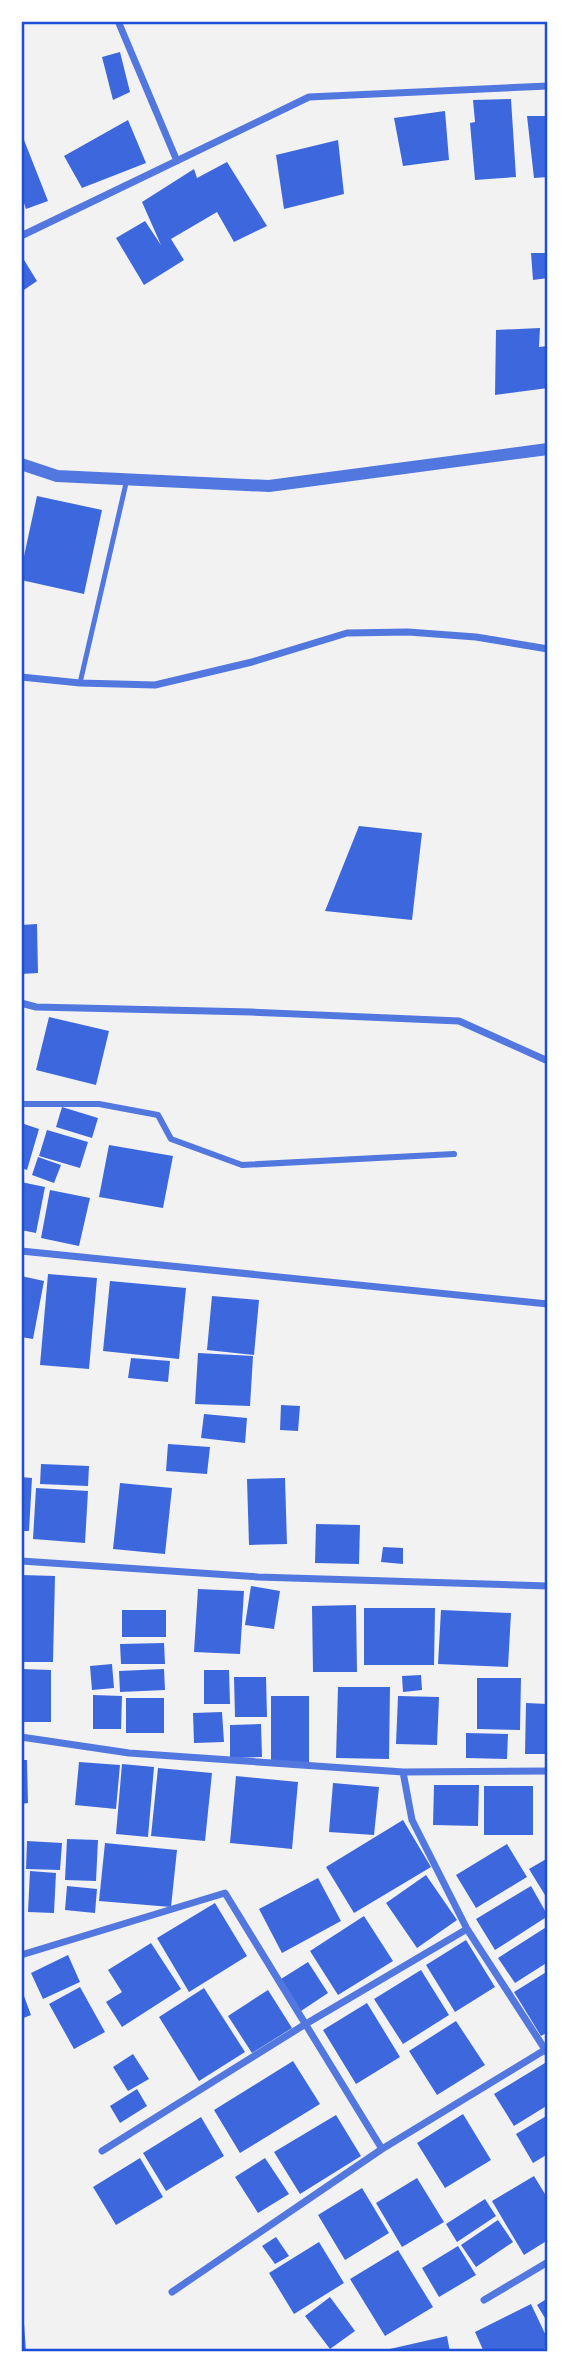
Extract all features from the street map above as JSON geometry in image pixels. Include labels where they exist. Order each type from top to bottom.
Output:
[{"type":"street","points":[[118,21],[177,161]]},
{"type":"street","points":[[21,236],[309,97],[548,86]]},
{"type":"street","points":[[21,464],[57,476],[269,486],[548,449]]},
{"type":"street","points":[[21,677],[80,683],[155,685],[252,662],[347,634],[408,632],[476,636],[548,649]]},
{"type":"street","points":[[21,1003],[36,1007],[251,1012],[459,1021],[548,1061]]},
{"type":"street","points":[[21,1104],[99,1104],[158,1115],[171,1139],[242,1165],[454,1154]]},
{"type":"street","points":[[21,1251],[548,1304]]},
{"type":"street","points":[[21,1560],[258,1577],[548,1586]]},
{"type":"street","points":[[21,1737],[130,1753],[403,1772],[548,1771]]},
{"type":"street","points":[[172,2292],[382,2149],[547,2050],[467,1929],[412,1820],[403,1772]]},
{"type":"street","points":[[21,1955],[225,1893],[382,2149]]},
{"type":"street","points":[[102,2151],[304,2025],[467,1929]]},
{"type":"street","points":[[484,2300],[548,2262]]},
{"type":"lane","points":[[80,683],[127,479]]},
{"type":"building","points":[[120,52],[130,92],[113,100],[102,57]]},
{"type":"building","points":[[511,99],[516,177],[475,180],[470,123],[475,122],[473,100]]},
{"type":"building","points":[[445,111],[449,160],[403,166],[394,118]]},
{"type":"building","points":[[527,116],[548,116],[548,177],[534,178]]},
{"type":"building","points":[[128,120],[146,163],[82,188],[64,156]]},
{"type":"building","points":[[24,140],[48,201],[26,209],[21,194],[21,141]]},
{"type":"building","points":[[338,140],[344,194],[284,209],[276,155]]},
{"type":"building","points":[[227,162],[267,226],[234,242],[217,212],[171,239],[184,260],[144,285],[116,238],[145,221],[161,245],[142,202],[194,169],[197,178]]},
{"type":"building","points":[[531,253],[548,253],[548,278],[533,280]]},
{"type":"building","points":[[21,255],[37,281],[21,292]]},
{"type":"building","points":[[540,328],[539,347],[548,346],[548,388],[495,395],[496,330]]},
{"type":"building","points":[[37,496],[102,510],[84,594],[21,580]]},
{"type":"building","points":[[359,826],[422,833],[412,920],[325,911]]},
{"type":"building","points":[[37,924],[38,973],[21,974],[21,925]]},
{"type":"building","points":[[49,1017],[109,1031],[96,1085],[36,1070]]},
{"type":"building","points":[[62,1107],[98,1118],[92,1138],[56,1127]]},
{"type":"building","points":[[21,1123],[39,1129],[27,1170],[21,1168]]},
{"type":"building","points":[[47,1130],[88,1142],[80,1168],[39,1156]]},
{"type":"building","points":[[109,1145],[173,1156],[163,1208],[99,1197]]},
{"type":"building","points":[[38,1157],[61,1165],[54,1183],[32,1175]]},
{"type":"building","points":[[21,1182],[45,1187],[36,1233],[21,1230]]},
{"type":"building","points":[[50,1190],[90,1198],[79,1246],[41,1238]]},
{"type":"building","points":[[48,1274],[97,1278],[89,1369],[40,1365]]},
{"type":"building","points":[[21,1276],[44,1281],[33,1339],[21,1337]]},
{"type":"building","points":[[110,1281],[186,1288],[179,1359],[103,1351]]},
{"type":"building","points":[[212,1296],[259,1300],[254,1355],[207,1350]]},
{"type":"building","points":[[198,1353],[253,1356],[250,1406],[195,1404]]},
{"type":"building","points":[[131,1358],[170,1361],[168,1382],[128,1378]]},
{"type":"building","points":[[281,1405],[300,1406],[298,1431],[280,1430]]},
{"type":"building","points":[[204,1414],[247,1418],[245,1443],[201,1438]]},
{"type":"building","points":[[168,1444],[210,1447],[207,1474],[166,1471]]},
{"type":"building","points":[[41,1464],[89,1466],[88,1486],[40,1484]]},
{"type":"building","points":[[21,1477],[32,1478],[29,1531],[21,1531]]},
{"type":"building","points":[[285,1478],[287,1544],[249,1545],[247,1479]]},
{"type":"building","points":[[120,1483],[172,1488],[165,1554],[113,1549]]},
{"type":"building","points":[[36,1488],[88,1491],[85,1543],[33,1539]]},
{"type":"building","points":[[316,1524],[360,1525],[359,1564],[315,1563]]},
{"type":"building","points":[[383,1547],[403,1548],[403,1564],[381,1562]]},
{"type":"building","points":[[21,1575],[55,1576],[53,1662],[21,1662]]},
{"type":"building","points":[[251,1586],[280,1591],[274,1629],[245,1625]]},
{"type":"building","points":[[198,1589],[244,1591],[240,1654],[194,1652]]},
{"type":"building","points":[[356,1605],[357,1672],[313,1672],[312,1606]]},
{"type":"building","points":[[364,1608],[435,1608],[434,1665],[364,1665]]},
{"type":"building","points":[[122,1610],[166,1610],[166,1637],[122,1637]]},
{"type":"building","points":[[441,1610],[511,1613],[508,1667],[438,1664]]},
{"type":"building","points":[[164,1643],[165,1664],[121,1664],[120,1644]]},
{"type":"building","points":[[112,1664],[114,1688],[92,1690],[90,1666]]},
{"type":"building","points":[[21,1669],[51,1670],[51,1722],[21,1722]]},
{"type":"building","points":[[164,1669],[165,1690],[120,1692],[119,1671]]},
{"type":"building","points":[[204,1670],[229,1670],[230,1704],[204,1704]]},
{"type":"building","points":[[421,1675],[422,1690],[403,1692],[402,1676]]},
{"type":"building","points":[[234,1677],[266,1677],[267,1717],[235,1717]]},
{"type":"building","points":[[477,1678],[521,1678],[520,1730],[477,1729]]},
{"type":"building","points":[[338,1687],[390,1687],[389,1759],[336,1758]]},
{"type":"building","points":[[93,1695],[122,1696],[121,1729],[93,1729]]},
{"type":"building","points":[[271,1696],[309,1696],[309,1762],[271,1762]]},
{"type":"building","points":[[398,1696],[439,1697],[437,1745],[396,1744]]},
{"type":"building","points":[[126,1698],[164,1698],[164,1733],[126,1733]]},
{"type":"building","points":[[526,1703],[548,1704],[548,1754],[525,1754]]},
{"type":"building","points":[[222,1712],[224,1742],[194,1743],[193,1713]]},
{"type":"building","points":[[261,1724],[262,1757],[230,1758],[230,1725]]},
{"type":"building","points":[[466,1733],[508,1734],[507,1759],[466,1758]]},
{"type":"building","points":[[21,1760],[27,1760],[28,1803],[21,1804]]},
{"type":"building","points":[[79,1762],[120,1765],[116,1809],[75,1805]]},
{"type":"building","points":[[122,1764],[154,1767],[148,1837],[116,1834]]},
{"type":"building","points":[[158,1768],[212,1773],[205,1841],[151,1836]]},
{"type":"building","points":[[236,1776],[298,1782],[292,1849],[230,1843]]},
{"type":"building","points":[[333,1783],[379,1787],[374,1835],[329,1832]]},
{"type":"building","points":[[434,1785],[479,1785],[478,1826],[433,1825]]},
{"type":"building","points":[[484,1786],[533,1786],[533,1835],[484,1835]]},
{"type":"building","points":[[403,1820],[431,1867],[354,1913],[326,1867]]},
{"type":"building","points":[[67,1839],[98,1840],[96,1881],[65,1880]]},
{"type":"building","points":[[27,1841],[62,1843],[60,1870],[26,1869]]},
{"type":"building","points":[[105,1843],[177,1850],[171,1907],[99,1901]]},
{"type":"building","points":[[507,1844],[527,1877],[476,1908],[456,1875]]},
{"type":"building","points":[[548,1858],[548,1900],[529,1869]]},
{"type":"building","points":[[30,1871],[56,1873],[54,1913],[28,1912]]},
{"type":"building","points":[[426,1875],[457,1920],[417,1948],[386,1903]]},
{"type":"building","points":[[318,1878],[341,1921],[282,1953],[259,1909]]},
{"type":"building","points":[[67,1886],[97,1889],[95,1913],[65,1910]]},
{"type":"building","points":[[531,1886],[548,1916],[495,1950],[476,1919]]},
{"type":"building","points":[[215,1903],[247,1956],[189,1992],[157,1938]]},
{"type":"building","points":[[364,1916],[393,1961],[338,1995],[310,1951]]},
{"type":"building","points":[[548,1926],[548,1962],[515,1983],[498,1958]]},
{"type":"building","points":[[466,1940],[495,1987],[455,2012],[426,1965]]},
{"type":"building","points":[[151,1943],[181,1989],[122,2027],[106,2002],[122,1992],[108,1970]]},
{"type":"building","points":[[68,1955],[80,1982],[43,1999],[31,1973]]},
{"type":"building","points":[[308,1962],[328,1993],[301,2011],[281,1979]]},
{"type":"building","points":[[421,1970],[449,2015],[403,2044],[374,1999]]},
{"type":"building","points":[[548,1971],[548,2032],[541,2036],[514,1992]]},
{"type":"building","points":[[80,1987],[105,2032],[74,2049],[49,2004]]},
{"type":"building","points":[[21,1988],[31,2015],[21,2019]]},
{"type":"building","points":[[204,1988],[245,2052],[199,2081],[159,2017]]},
{"type":"building","points":[[268,1990],[292,2028],[252,2053],[228,2016]]},
{"type":"building","points":[[367,2003],[400,2057],[356,2084],[323,2030]]},
{"type":"building","points":[[456,2021],[485,2065],[437,2095],[409,2051]]},
{"type":"building","points":[[133,2054],[149,2079],[128,2091],[113,2067]]},
{"type":"building","points":[[293,2061],[320,2104],[240,2153],[214,2110]]},
{"type":"building","points":[[545,2063],[548,2068],[548,2105],[514,2126],[494,2094]]},
{"type":"building","points":[[137,2089],[147,2106],[120,2123],[110,2106]]},
{"type":"building","points":[[463,2114],[491,2160],[445,2188],[417,2143]]},
{"type":"building","points":[[336,2115],[361,2156],[300,2194],[274,2152]]},
{"type":"building","points":[[548,2115],[548,2154],[533,2163],[516,2134]]},
{"type":"building","points":[[201,2117],[224,2156],[166,2191],[143,2153]]},
{"type":"building","points":[[140,2158],[163,2197],[116,2225],[93,2187]]},
{"type":"building","points":[[265,2158],[289,2194],[258,2213],[235,2177]]},
{"type":"building","points":[[534,2176],[548,2199],[548,2240],[524,2255],[492,2201]]},
{"type":"building","points":[[417,2178],[444,2222],[402,2247],[376,2203]]},
{"type":"building","points":[[362,2188],[389,2233],[345,2260],[318,2215]]},
{"type":"building","points":[[485,2199],[496,2216],[457,2242],[446,2224]]},
{"type":"building","points":[[498,2220],[513,2242],[476,2267],[461,2245]]},
{"type":"building","points":[[276,2237],[289,2256],[275,2264],[262,2246]]},
{"type":"building","points":[[319,2242],[344,2283],[294,2314],[269,2273]]},
{"type":"building","points":[[458,2246],[476,2275],[439,2297],[422,2268]]},
{"type":"building","points":[[398,2250],[433,2307],[385,2336],[350,2279]]},
{"type":"building","points":[[330,2297],[355,2331],[330,2349],[305,2316]]},
{"type":"building","points":[[548,2298],[548,2323],[537,2305]]},
{"type":"building","points":[[531,2304],[548,2340],[548,2347],[537,2352],[484,2352],[475,2332]]},
{"type":"building","points":[[23,2309],[26,2352],[21,2352]]},
{"type":"building","points":[[447,2336],[450,2352],[381,2352],[381,2351]]}]
